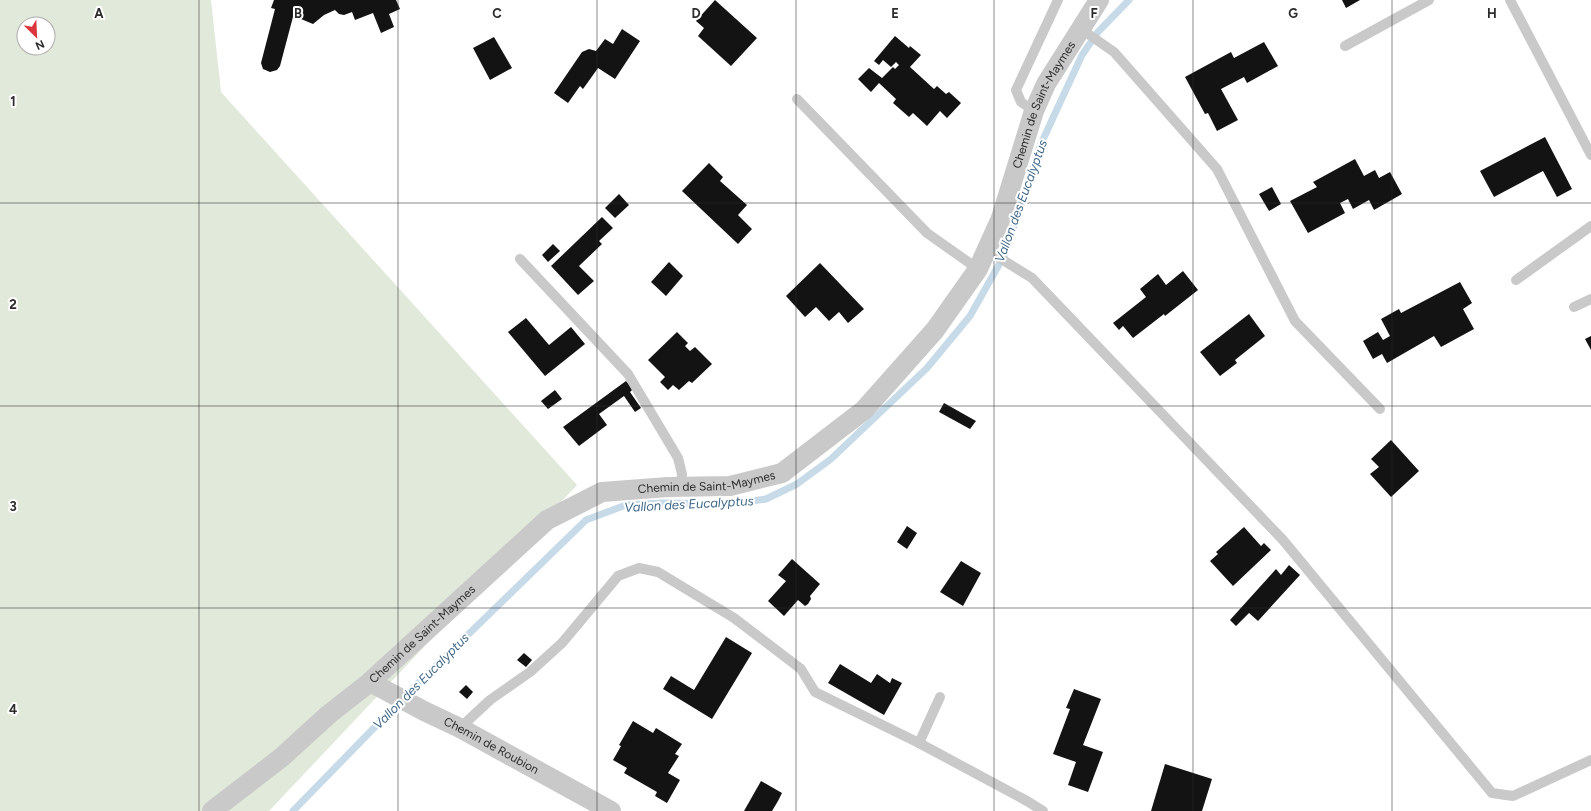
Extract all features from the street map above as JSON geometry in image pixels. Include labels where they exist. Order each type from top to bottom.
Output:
[{"type":"street","name":"Chemin de Saint-Maymes","points":[[212,811],[282,757],[328,715],[370,682],[547,520],[602,492],[681,487],[730,486],[782,473],[864,410],[936,330],[978,270],[1001,218],[1034,111],[1046,84],[1099,0]]},
{"type":"street","name":"Chemin de Roubion","points":[[370,682],[424,712],[460,728],[611,811]]},
{"type":"lane","points":[[1034,111],[1021,102],[1016,90],[1058,0]]},
{"type":"lane","points":[[1345,46],[1429,0]]},
{"type":"lane","points":[[1510,0],[1591,155]]},
{"type":"lane","points":[[1080,29],[1114,52],[1217,169],[1296,321],[1380,409]]},
{"type":"lane","points":[[797,99],[927,233],[978,270]]},
{"type":"lane","points":[[1516,280],[1591,226]]},
{"type":"lane","points":[[987,250],[1032,278],[1283,540],[1492,793],[1513,796],[1591,760]]},
{"type":"lane","points":[[520,259],[628,374],[678,458],[682,474],[681,487]]},
{"type":"lane","points":[[1574,307],[1591,299]]},
{"type":"lane","points":[[460,728],[490,700],[530,672],[562,643],[618,576],[639,568],[658,572],[734,618],[801,669],[815,692],[920,744],[1043,811]]},
{"type":"lane","points":[[920,744],[940,697]]},
{"type":"green space","points":[[0,0],[211,0],[221,92],[577,485],[269,811],[0,811]]},
{"type":"building","points":[[274,0],[396,0],[400,9],[389,14],[394,27],[381,33],[373,13],[355,20],[352,12],[344,15],[339,14],[335,10],[324,15],[313,24],[301,19],[302,14],[294,13],[280,66],[277,70],[270,72],[263,69],[261,63],[275,9],[271,8]]},
{"type":"building","points":[[715,0],[757,38],[731,66],[698,36],[704,28],[696,21]]},
{"type":"building","points":[[1342,0],[1360,0],[1346,8]]},
{"type":"building","points":[[622,29],[640,41],[615,79],[598,68],[583,89],[580,86],[568,103],[554,93],[582,52],[589,49],[596,51],[605,39],[613,44]]},
{"type":"building","points":[[895,36],[909,48],[910,46],[921,55],[910,67],[934,89],[937,86],[946,94],[949,92],[961,103],[947,118],[940,111],[927,126],[913,113],[909,117],[893,103],[896,99],[879,83],[871,92],[858,79],[869,68],[882,78],[893,67],[895,69],[899,65],[896,62],[891,67],[883,60],[879,65],[874,61]]},
{"type":"building","points":[[494,37],[512,68],[490,80],[473,48]]},
{"type":"building","points":[[1264,42],[1278,66],[1247,83],[1244,77],[1221,89],[1238,120],[1217,131],[1208,113],[1205,114],[1185,77],[1231,52],[1234,58]]},
{"type":"building","points":[[1545,137],[1572,189],[1557,197],[1543,171],[1494,197],[1480,171]]},
{"type":"building","points":[[1355,159],[1364,176],[1375,170],[1379,178],[1390,172],[1402,194],[1374,210],[1369,200],[1353,209],[1348,199],[1340,203],[1345,213],[1308,233],[1290,201],[1317,187],[1313,182]]},
{"type":"building","points":[[709,163],[723,177],[720,181],[747,205],[738,215],[752,229],[738,244],[682,191]]},
{"type":"building","points":[[1272,187],[1281,204],[1269,211],[1259,194]]},
{"type":"building","points":[[619,194],[629,205],[615,218],[605,208]]},
{"type":"building","points":[[602,217],[613,228],[599,241],[602,244],[579,266],[594,281],[578,295],[551,266]]},
{"type":"building","points":[[553,244],[560,251],[548,262],[542,255]]},
{"type":"building","points":[[669,262],[683,276],[666,296],[651,282]]},
{"type":"building","points":[[820,263],[864,309],[848,323],[839,312],[829,321],[816,307],[805,317],[786,296]]},
{"type":"building","points":[[1183,271],[1198,290],[1165,316],[1164,314],[1133,338],[1123,326],[1119,330],[1113,323],[1146,297],[1140,289],[1158,274],[1166,285]]},
{"type":"building","points":[[1460,282],[1472,303],[1463,309],[1474,329],[1441,347],[1434,336],[1387,363],[1382,354],[1373,359],[1363,341],[1378,332],[1383,340],[1390,336],[1381,319],[1399,309],[1401,313]]},
{"type":"building","points":[[1249,314],[1265,336],[1235,360],[1237,363],[1220,376],[1200,352]]},
{"type":"building","points":[[526,318],[549,345],[571,327],[585,344],[545,376],[508,332]]},
{"type":"building","points":[[677,332],[688,343],[685,346],[690,351],[695,347],[712,364],[692,383],[689,381],[679,390],[673,385],[668,390],[660,382],[665,377],[648,360]]},
{"type":"building","points":[[1591,336],[1591,350],[1585,339]]},
{"type":"building","points":[[626,381],[633,389],[630,392],[641,408],[635,412],[624,396],[599,414],[607,425],[579,446],[563,427]]},
{"type":"building","points":[[555,390],[562,399],[548,409],[541,401]]},
{"type":"building","points":[[944,403],[976,421],[970,429],[939,412]]},
{"type":"building","points":[[1391,440],[1419,471],[1391,497],[1370,474],[1379,467],[1371,459]]},
{"type":"building","points":[[907,526],[917,533],[907,549],[897,542]]},
{"type":"building","points":[[1244,527],[1261,546],[1264,543],[1271,550],[1233,586],[1210,561],[1218,554],[1216,552]]},
{"type":"building","points":[[792,559],[820,584],[810,596],[811,599],[808,604],[805,606],[798,600],[784,616],[768,601],[786,581],[778,575]]},
{"type":"building","points":[[961,561],[981,573],[963,606],[940,592]]},
{"type":"building","points":[[1289,565],[1300,575],[1258,621],[1249,613],[1236,626],[1230,620],[1276,569],[1281,575]]},
{"type":"building","points":[[726,637],[752,653],[712,719],[663,689],[671,676],[694,690]]},
{"type":"building","points":[[524,653],[532,660],[526,667],[517,660]]},
{"type":"building","points":[[840,664],[871,683],[877,674],[890,683],[892,678],[902,683],[884,715],[828,683]]},
{"type":"building","points":[[466,685],[473,692],[467,699],[459,692]]},
{"type":"building","points":[[1074,689],[1101,699],[1083,745],[1103,752],[1088,792],[1068,785],[1076,762],[1053,754],[1070,709],[1066,708]]},
{"type":"building","points":[[633,721],[653,733],[656,728],[682,744],[675,754],[679,756],[668,773],[680,780],[667,803],[655,796],[657,792],[624,773],[627,768],[613,760],[621,746],[619,745]]},
{"type":"building","points":[[1165,764],[1212,779],[1202,811],[1151,811]]},
{"type":"building","points":[[761,781],[782,793],[778,801],[772,811],[744,811]]},
{"type":"waterway","name":"Vallon des Eucalyptus","points":[[293,811],[410,691],[586,520],[626,505],[661,503],[733,504],[766,499],[797,484],[831,459],[927,368],[970,316],[1005,254],[1040,146],[1082,55],[1098,32],[1129,0]]}]
